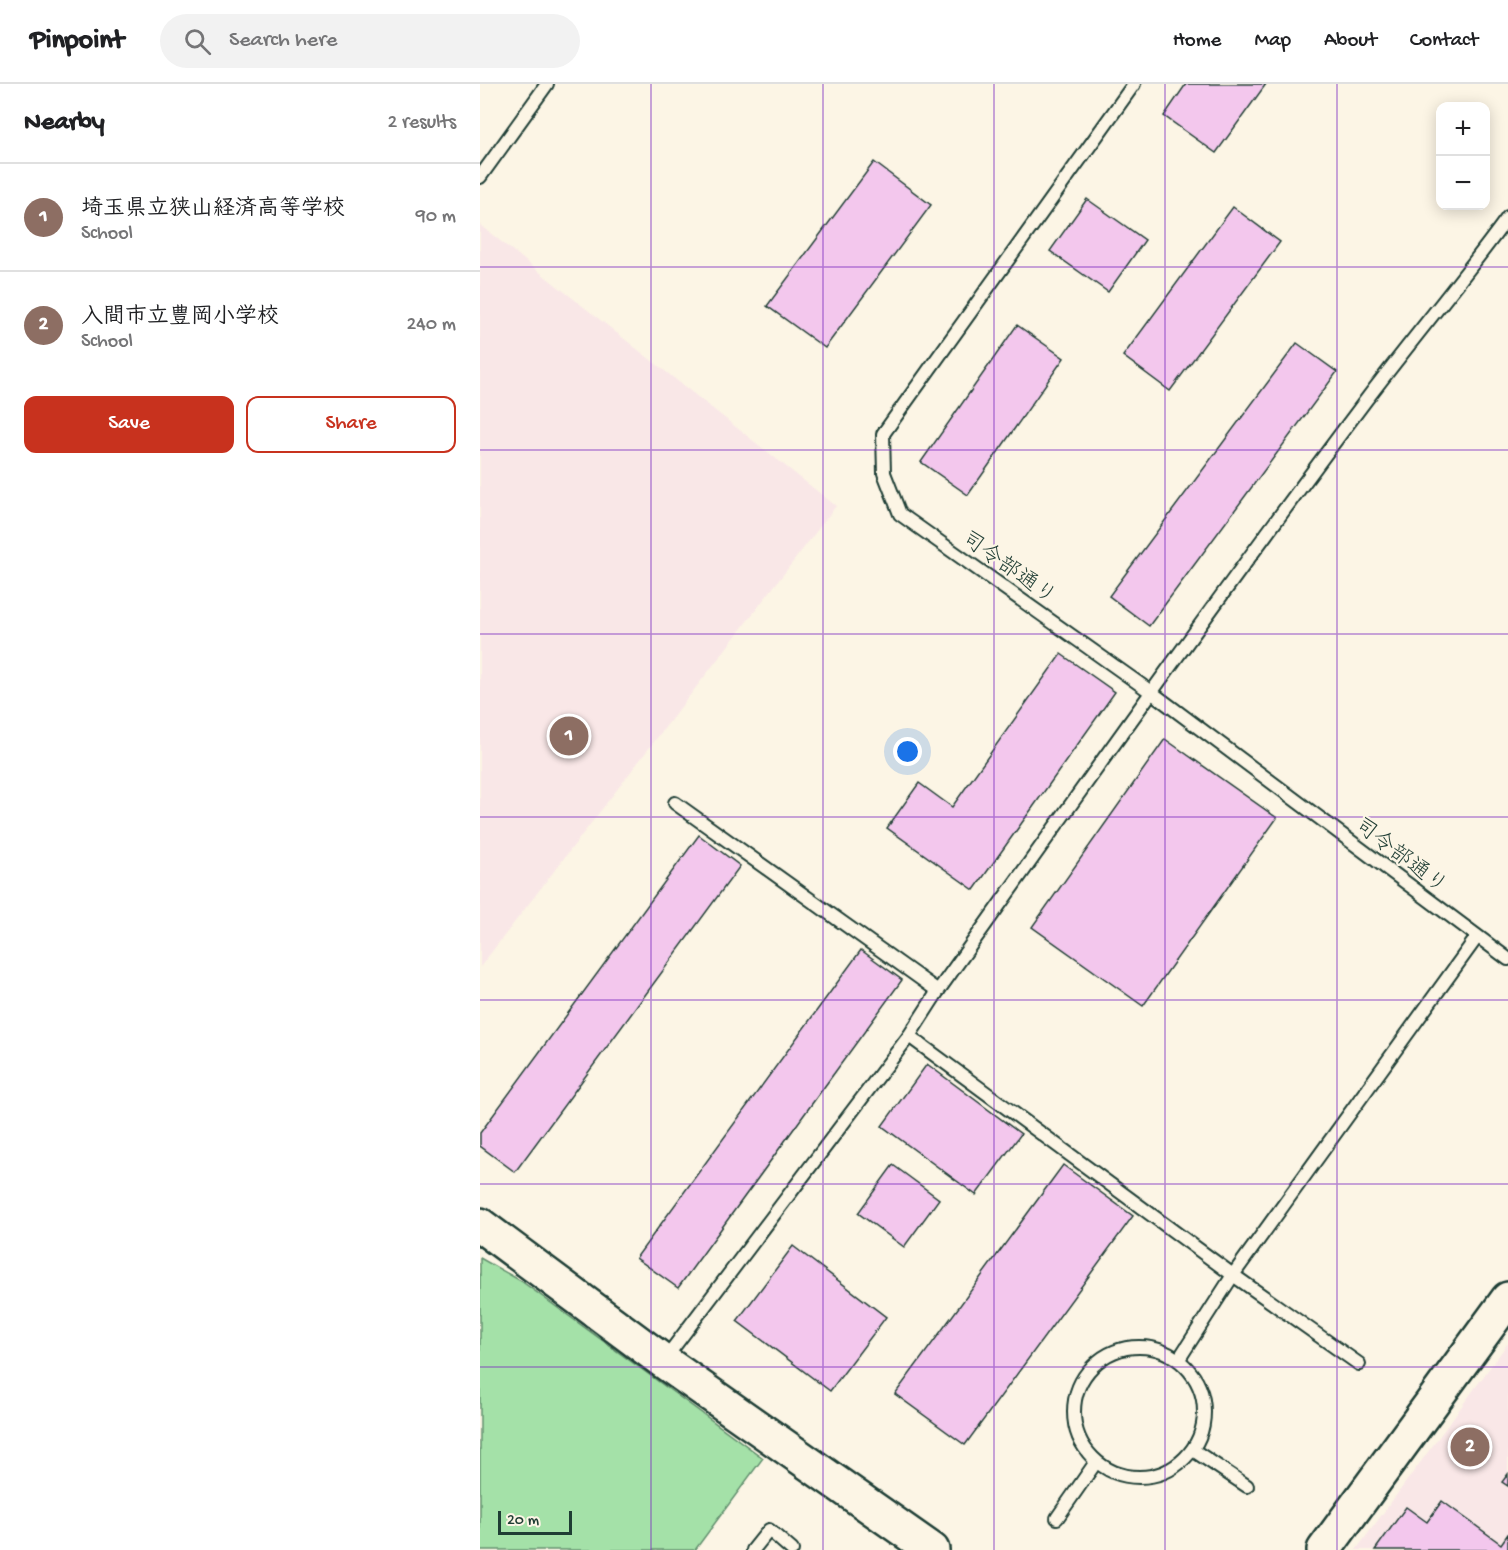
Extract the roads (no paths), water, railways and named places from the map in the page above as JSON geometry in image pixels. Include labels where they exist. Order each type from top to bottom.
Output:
[{"type":"street","points":[[480,1225],[663,1361],[932,1550]]},
{"type":"street","points":[[1324,1550],[1508,1299]]},
{"type":"lane","points":[[480,177],[546,84]]},
{"type":"lane","name":"司令部通り","points":[[1134,84],[883,434],[884,473],[900,514],[1150,692],[1508,958]]},
{"type":"lane","points":[[663,1361],[909,1036],[938,991],[1150,692],[1368,398],[1455,290],[1508,217]]},
{"type":"lane","points":[[675,803],[938,991]]},
{"type":"lane","points":[[1179,1359],[1233,1275],[1477,937]]},
{"type":"lane","points":[[909,1036],[1233,1275],[1359,1364]]},
{"type":"lane","points":[[1137,1346],[1159,1348],[1179,1359],[1193,1373],[1202,1392],[1205,1412],[1202,1432],[1193,1450],[1177,1465],[1158,1475],[1136,1478],[1115,1473],[1096,1462],[1082,1444],[1074,1423],[1074,1401],[1082,1379],[1096,1362],[1115,1350],[1137,1346]]},
{"type":"lane","points":[[1193,1450],[1247,1486]]},
{"type":"lane","points":[[1057,1518],[1096,1462]]},
{"type":"lane","points":[[753,1550],[769,1530],[792,1550]]},
{"type":"place","name":"埼玉県立狭山経済高等学校","points":[[569,736]]},
{"type":"place","name":"入間市立豊岡小学校","points":[[1470,1447]]}]
